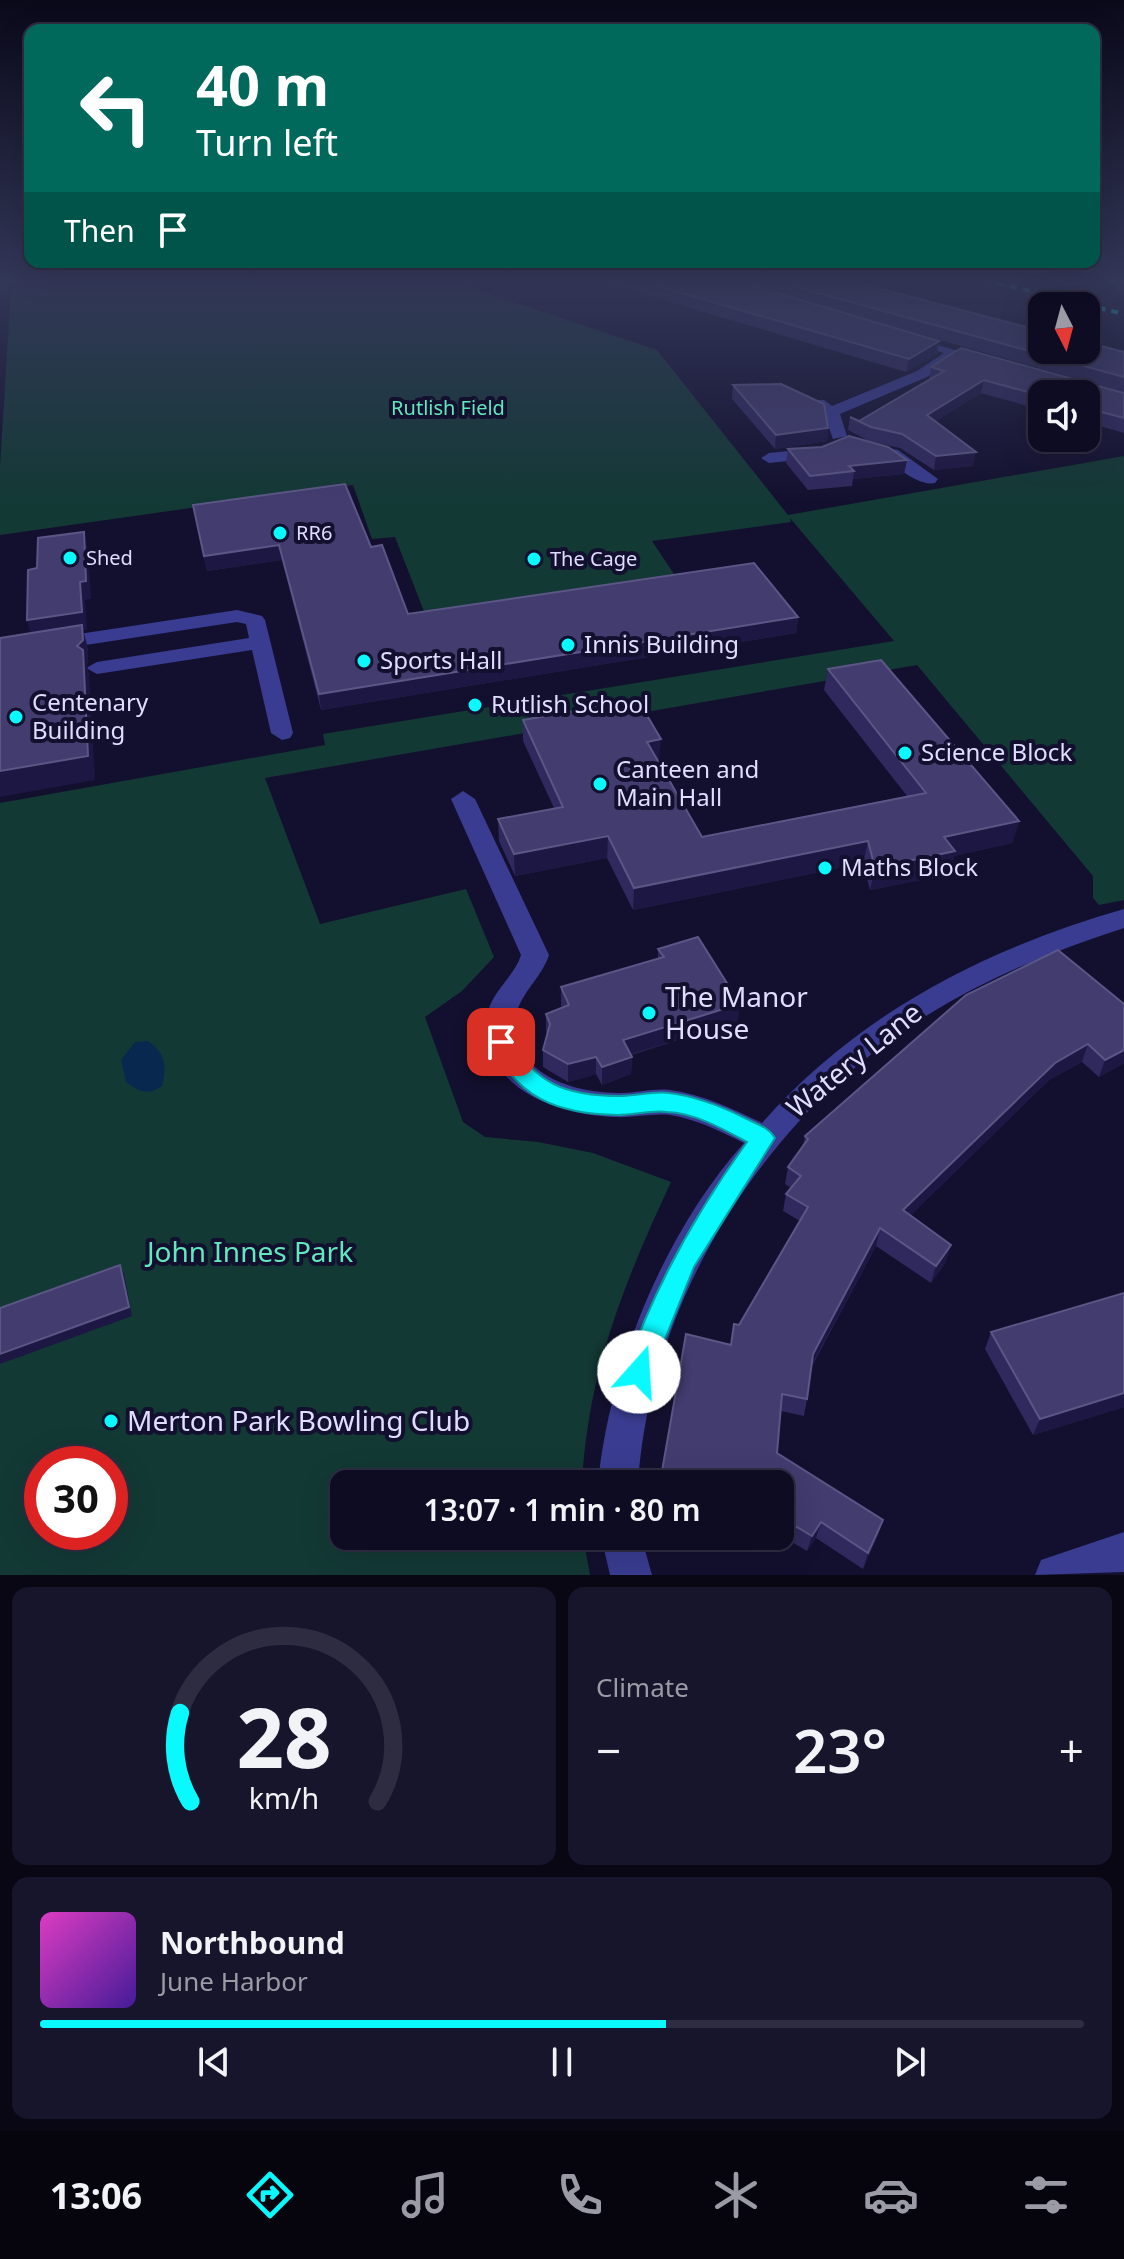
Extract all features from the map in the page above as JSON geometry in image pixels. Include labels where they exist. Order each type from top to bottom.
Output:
[{"type":"street","points":[[831,412],[922,374],[953,354]]},
{"type":"street","points":[[960,354],[1001,365]]},
{"type":"street","points":[[802,396],[831,412],[851,442]]},
{"type":"street","points":[[769,458],[819,453],[851,442],[892,454],[929,479]]},
{"type":"street","points":[[0,652],[237,616],[255,620],[282,733]]},
{"type":"street","points":[[97,668],[262,642]]},
{"type":"street","points":[[463,799],[535,955],[533,966],[500,1014],[501,1042],[513,1065],[536,1088],[574,1102],[619,1106],[668,1102],[721,1117],[763,1138]]},
{"type":"street","name":"Watery Lane","points":[[620,1470],[630,1396],[655,1323],[684,1260],[719,1201],[763,1138],[828,1074],[872,1038],[943,990],[1038,944],[1124,918]]},
{"type":"street","points":[[625,1550],[631,1575]]},
{"type":"street","points":[[1056,1575],[1124,1552]]},
{"type":"green space","name":"John Innes Park","points":[[7,354],[660,354],[788,515],[1124,456],[1124,900],[1099,905],[1093,898],[1093,876],[917,665],[265,778],[320,924],[466,889],[494,957],[462,991],[425,1017],[463,1122],[485,1137],[538,1142],[593,1153],[671,1182],[611,1328],[592,1403],[583,1470],[330,1470],[330,1550],[586,1550],[590,1575],[0,1575],[0,803],[325,745],[323,734],[894,641],[790,518],[791,522],[652,541],[676,577],[425,614],[395,537],[372,539],[353,485],[0,535],[0,466]]},
{"type":"water","points":[[148,1041],[161,1055],[164,1072],[162,1086],[148,1092],[126,1082],[121,1060],[135,1042]]},
{"type":"building","points":[[890,354],[918,354],[909,359]]},
{"type":"building","points":[[952,354],[981,354],[1077,380],[1028,380],[1028,392],[984,380],[927,415],[976,452],[936,456],[902,434],[871,427],[850,417],[859,421],[944,371],[931,367]]},
{"type":"building","points":[[1100,354],[1124,354],[1124,377],[1077,364],[1100,364]]},
{"type":"building","points":[[781,384],[824,404],[828,428],[776,435],[733,385]]},
{"type":"building","points":[[1100,386],[1124,393],[1124,418],[1100,412]]},
{"type":"building","points":[[849,436],[888,447],[907,460],[849,466],[854,471],[810,476],[788,449],[822,447]]},
{"type":"building","points":[[345,484],[371,547],[382,545],[408,614],[754,563],[798,617],[319,694],[279,545],[204,556],[193,505]]},
{"type":"building","points":[[84,532],[86,581],[80,582],[82,612],[27,620],[28,570],[37,568],[38,538]]},
{"type":"building","points":[[82,625],[83,640],[77,646],[83,650],[88,756],[0,771],[0,638]]},
{"type":"building","points":[[881,660],[1019,821],[944,837],[955,851],[875,868],[868,841],[634,888],[608,836],[514,854],[498,819],[563,807],[523,720],[638,700],[661,739],[647,742],[702,837],[926,793],[828,669]]},
{"type":"building","name":"The Manor House","points":[[698,937],[740,1004],[623,1040],[632,1057],[602,1067],[596,1057],[568,1064],[543,1050],[550,1024],[546,1014],[569,1005],[561,987],[664,957],[658,949]]},
{"type":"building","points":[[1058,950],[1124,1004],[1124,1050],[1105,1060],[1088,1044],[1055,1063],[903,1210],[951,1245],[936,1266],[880,1228],[813,1354],[807,1399],[782,1394],[777,1453],[883,1520],[868,1553],[821,1522],[812,1536],[794,1525],[794,1470],[662,1470],[686,1334],[731,1345],[734,1324],[739,1325],[808,1207],[786,1194],[801,1176],[788,1167],[808,1139],[805,1136],[966,995]]},
{"type":"building","points":[[120,1265],[129,1307],[0,1354],[0,1308]]},
{"type":"building","points":[[1124,1293],[1124,1393],[1040,1419],[991,1332]]},
{"type":"place","name":"RR6","points":[[280,533]]},
{"type":"place","name":"Shed","points":[[70,558]]},
{"type":"place","name":"The Cage","points":[[534,559]]},
{"type":"place","name":"Innis Building","points":[[568,645]]},
{"type":"place","name":"Sports Hall","points":[[364,661]]},
{"type":"place","name":"Rutlish School","points":[[475,705]]},
{"type":"place","name":"Centenary Building","points":[[16,717]]},
{"type":"place","name":"Science Block","points":[[905,753]]},
{"type":"place","name":"Canteen and Main Hall","points":[[600,784]]},
{"type":"place","name":"Maths Block","points":[[825,868]]},
{"type":"place","name":"The Manor House","points":[[649,1013]]},
{"type":"place","name":"Merton Park Bowling Club","points":[[111,1421]]},
{"type":"route","points":[[501,1042],[513,1065],[536,1088],[574,1102],[619,1106],[668,1102],[721,1117],[763,1138],[719,1201],[684,1260],[655,1323],[639,1372]]},
{"type":"park label","name":"Rutlish Field","points":[[448,408]]}]
